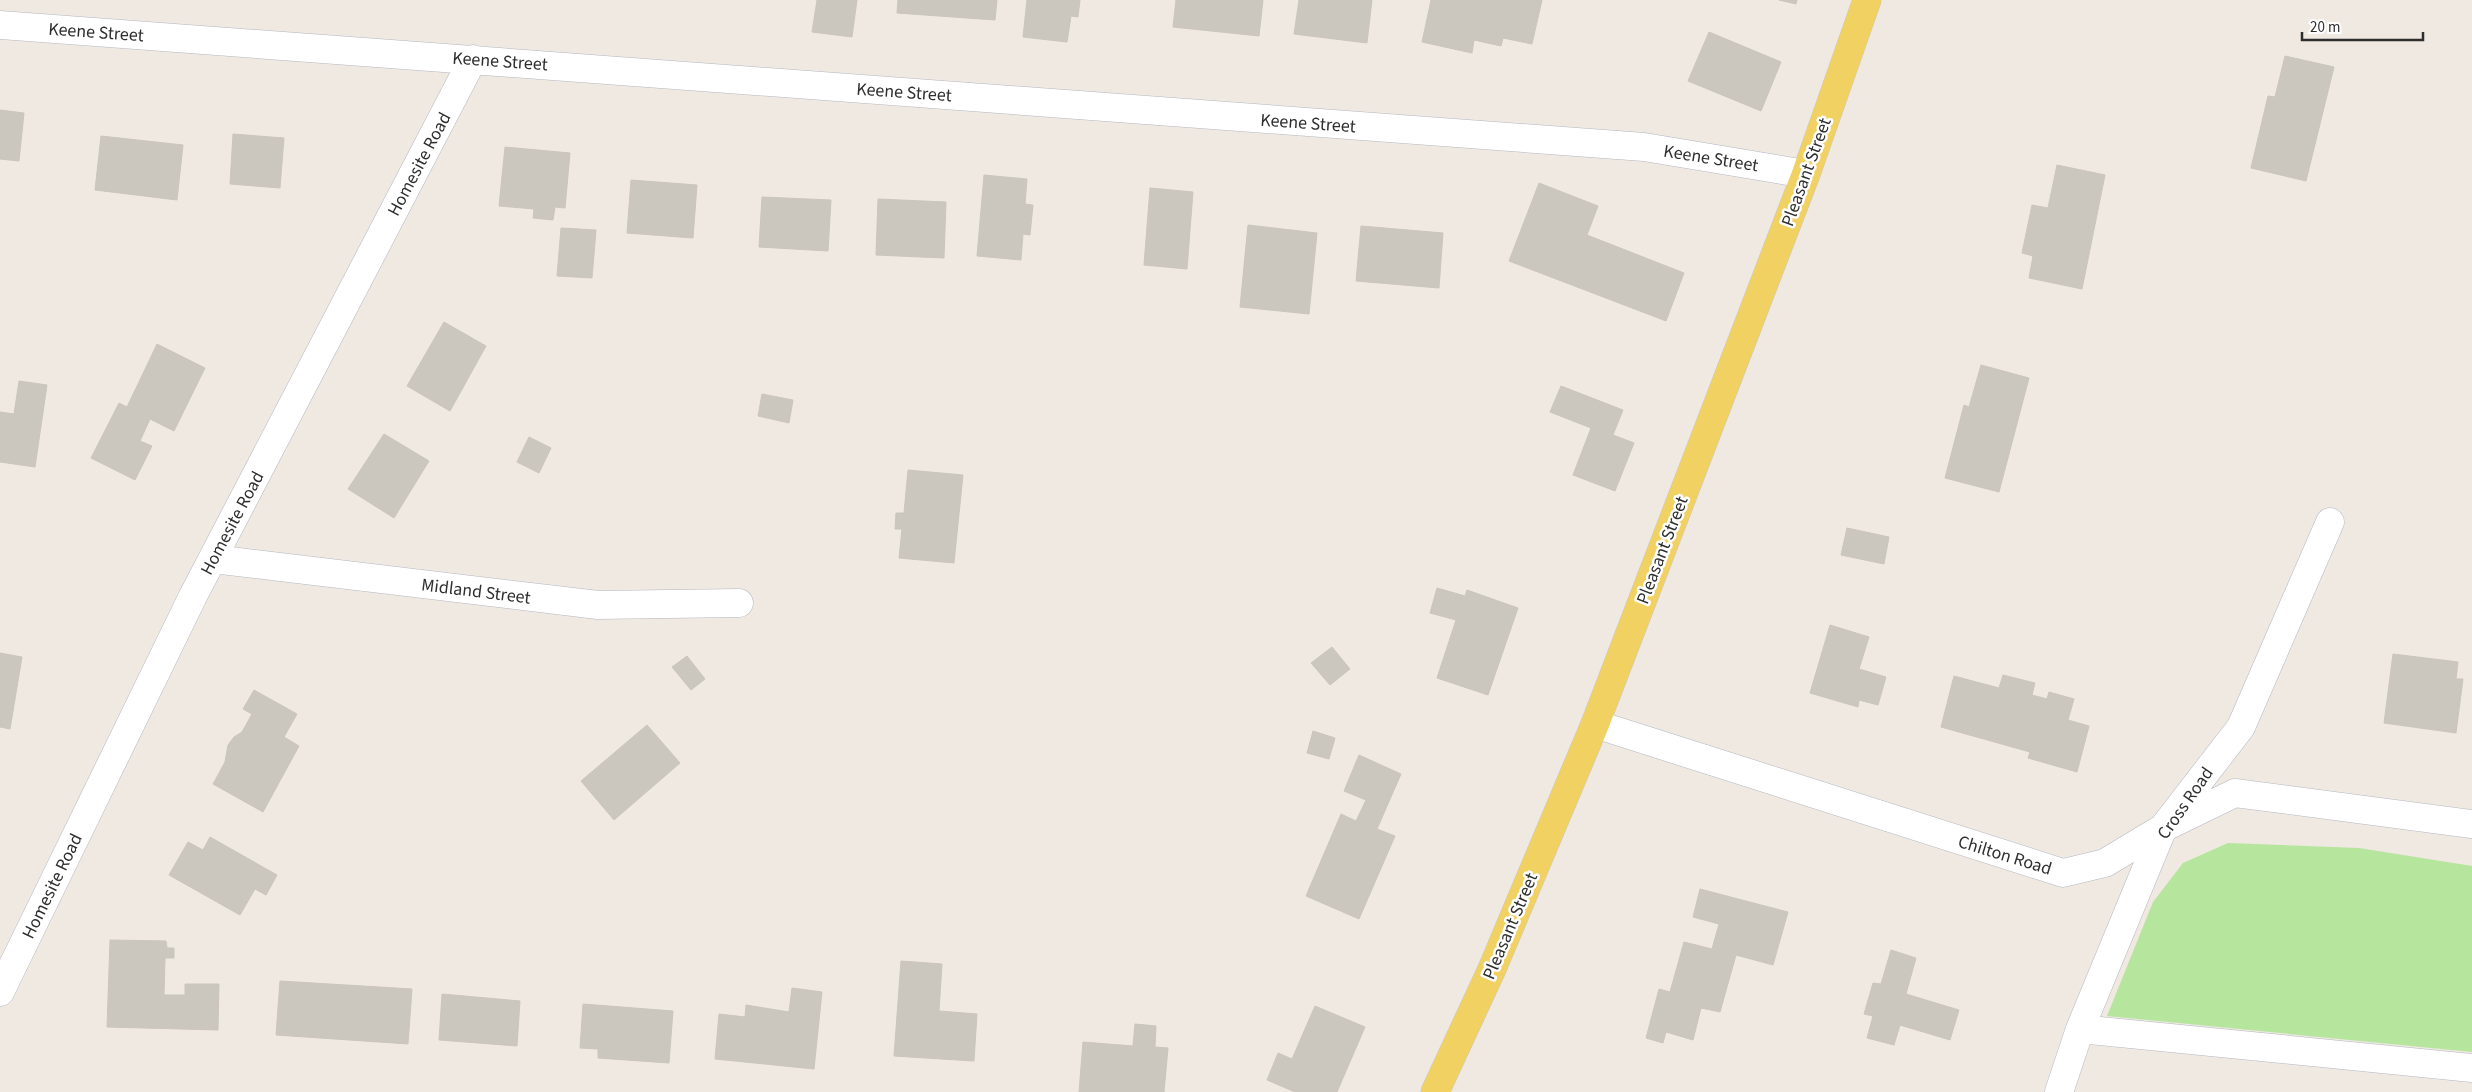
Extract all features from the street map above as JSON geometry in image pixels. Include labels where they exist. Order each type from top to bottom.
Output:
[{"type":"main road","name":"Pleasant Street","points":[[1435,1092],[1492,969],[1595,724],[1806,174],[1867,0]]},
{"type":"street","name":"Keene Street","points":[[0,25],[1644,147],[1806,174]]},
{"type":"street","name":"Homesite Road","points":[[0,992],[213,559],[473,59]]},
{"type":"street","name":"Cross Road","points":[[2059,1092],[2080,1029],[2163,828],[2241,727],[2330,522]]},
{"type":"street","name":"Midland Street","points":[[213,559],[598,606],[739,604]]},
{"type":"street","name":"Chilton Road","points":[[1595,724],[2063,873],[2105,863],[2163,828],[2235,793],[2472,824]]},
{"type":"street","points":[[2080,1029],[2472,1068]]},
{"type":"green space","points":[[2228,843],[2359,848],[2472,866],[2472,1052],[2107,1016],[2153,902],[2183,863]]},
{"type":"building","points":[[817,0],[857,0],[852,37],[812,32]]},
{"type":"building","points":[[898,0],[997,0],[995,20],[897,13]]},
{"type":"building","points":[[1027,0],[1080,0],[1078,17],[1071,16],[1067,42],[1023,37]]},
{"type":"building","points":[[1176,0],[1263,0],[1259,36],[1173,27]]},
{"type":"building","points":[[1299,0],[1372,0],[1367,43],[1294,34]]},
{"type":"building","points":[[1431,0],[1542,0],[1532,44],[1503,38],[1501,46],[1474,40],[1472,53],[1422,42]]},
{"type":"building","points":[[1779,0],[1797,0],[1796,4]]},
{"type":"building","points":[[1709,32],[1781,62],[1761,111],[1688,81]]},
{"type":"building","points":[[2285,56],[2334,67],[2306,181],[2251,168],[2268,96],[2275,97]]},
{"type":"building","points":[[0,110],[24,113],[19,161],[0,159]]},
{"type":"building","points":[[233,134],[284,138],[280,188],[230,184]]},
{"type":"building","points":[[101,136],[183,145],[177,200],[95,190]]},
{"type":"building","points":[[505,147],[570,153],[565,208],[555,207],[553,220],[533,218],[534,209],[499,206]]},
{"type":"building","points":[[2057,165],[2105,175],[2082,289],[2029,278],[2033,256],[2022,253],[2032,205],[2048,208]]},
{"type":"building","points":[[984,175],[1027,179],[1025,204],[1033,205],[1030,235],[1023,234],[1021,260],[977,256]]},
{"type":"building","points":[[631,180],[697,185],[693,238],[627,233]]},
{"type":"building","points":[[1539,183],[1598,206],[1587,235],[1684,273],[1666,321],[1509,261]]},
{"type":"building","points":[[1150,188],[1193,192],[1187,269],[1144,265]]},
{"type":"building","points":[[762,197],[831,200],[828,251],[759,247]]},
{"type":"building","points":[[878,199],[946,202],[944,258],[876,255]]},
{"type":"building","points":[[1248,225],[1317,233],[1309,314],[1240,307]]},
{"type":"building","points":[[1361,226],[1443,233],[1439,288],[1356,281]]},
{"type":"building","points":[[561,228],[596,230],[592,278],[557,276]]},
{"type":"building","points":[[444,322],[486,346],[450,411],[407,386]]},
{"type":"building","points":[[157,344],[205,368],[174,431],[150,419],[140,441],[152,446],[135,480],[91,458],[119,403],[127,407]]},
{"type":"building","points":[[1981,365],[2029,378],[1999,492],[1945,478],[1964,405],[1969,407]]},
{"type":"building","points":[[19,381],[47,385],[35,467],[0,462],[0,412],[14,414]]},
{"type":"building","points":[[1561,386],[1623,410],[1613,435],[1634,443],[1615,491],[1573,475],[1591,428],[1550,412]]},
{"type":"building","points":[[762,394],[793,400],[789,423],[758,416]]},
{"type":"building","points":[[384,434],[429,461],[394,518],[348,489]]},
{"type":"building","points":[[529,437],[551,448],[539,473],[517,462]]},
{"type":"building","points":[[908,470],[963,475],[954,563],[899,558],[902,529],[895,529],[896,513],[904,513]]},
{"type":"building","points":[[1847,528],[1889,537],[1884,564],[1841,555]]},
{"type":"building","points":[[1437,588],[1465,596],[1467,590],[1518,608],[1488,695],[1437,678],[1456,620],[1430,613]]},
{"type":"building","points":[[1830,625],[1869,637],[1859,669],[1886,677],[1878,705],[1859,700],[1858,707],[1810,693]]},
{"type":"building","points":[[1332,647],[1350,669],[1330,685],[1311,663]]},
{"type":"building","points":[[0,653],[22,657],[10,729],[0,727]]},
{"type":"building","points":[[2393,654],[2458,662],[2456,679],[2463,679],[2456,733],[2384,723]]},
{"type":"building","points":[[687,656],[705,679],[691,690],[672,667]]},
{"type":"building","points":[[2003,675],[2035,683],[2032,695],[2047,699],[2049,692],[2074,699],[2068,720],[2089,726],[2077,772],[2028,758],[2030,752],[1941,727],[1954,676],[1999,688]]},
{"type":"building","points":[[254,690],[297,714],[284,737],[299,746],[263,812],[213,784],[225,762],[228,745],[234,737],[242,732],[252,714],[243,709]]},
{"type":"building","points":[[647,725],[680,763],[614,820],[581,781]]},
{"type":"building","points":[[1313,731],[1335,738],[1329,759],[1307,753]]},
{"type":"building","points":[[1359,755],[1401,774],[1377,829],[1395,836],[1359,919],[1306,896],[1341,814],[1356,821],[1366,800],[1344,791]]},
{"type":"building","points":[[210,837],[277,875],[266,895],[255,889],[240,915],[169,875],[188,842],[203,850]]},
{"type":"building","points":[[1700,889],[1788,912],[1773,965],[1736,955],[1720,1012],[1701,1008],[1693,1040],[1666,1032],[1663,1043],[1646,1038],[1659,989],[1670,992],[1684,942],[1712,949],[1719,924],[1693,917]]},
{"type":"building","points":[[110,940],[166,941],[167,948],[174,948],[174,958],[165,958],[164,995],[185,995],[185,984],[219,984],[218,1030],[107,1027]]},
{"type":"building","points":[[1891,950],[1916,958],[1906,994],[1959,1010],[1950,1040],[1900,1025],[1894,1045],[1867,1038],[1873,1016],[1864,1014],[1873,983],[1881,984]]},
{"type":"building","points":[[901,961],[942,964],[939,1011],[977,1014],[974,1061],[894,1056]]},
{"type":"building","points":[[280,981],[412,989],[408,1044],[276,1035]]},
{"type":"building","points":[[792,988],[822,992],[814,1069],[715,1059],[719,1014],[745,1017],[746,1005],[789,1012]]},
{"type":"building","points":[[442,994],[520,1001],[517,1046],[439,1040]]},
{"type":"building","points":[[583,1004],[673,1011],[669,1063],[598,1058],[598,1049],[580,1048]]},
{"type":"building","points":[[1315,1006],[1365,1027],[1337,1092],[1295,1092],[1267,1080],[1278,1053],[1292,1059]]},
{"type":"building","points":[[1135,1024],[1156,1026],[1155,1047],[1168,1048],[1164,1092],[1079,1092],[1083,1042],[1133,1046]]}]
